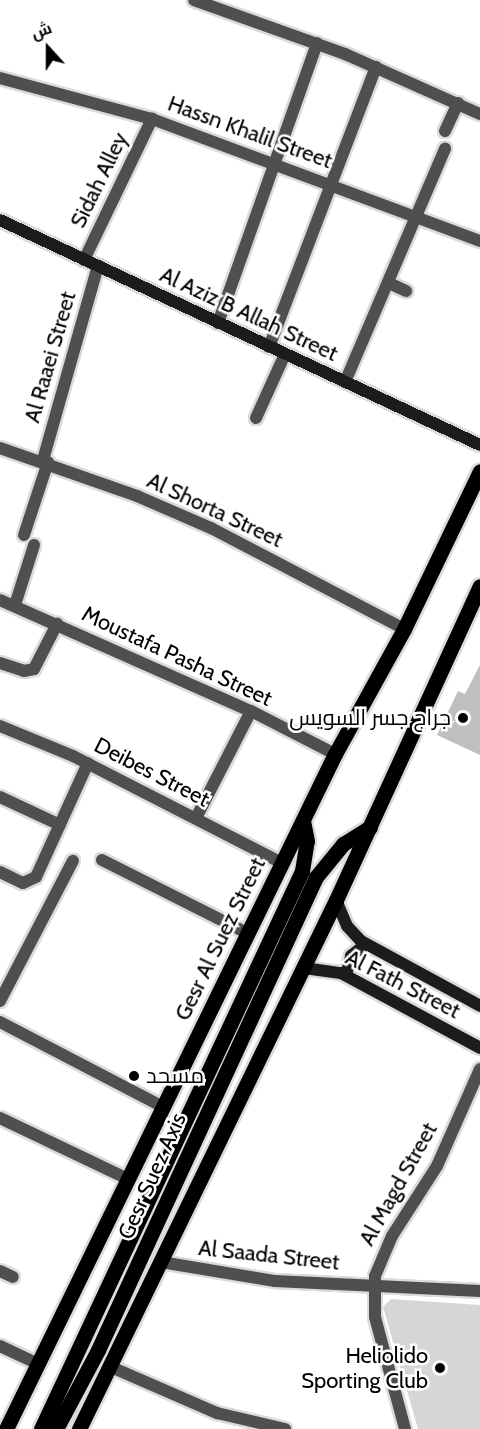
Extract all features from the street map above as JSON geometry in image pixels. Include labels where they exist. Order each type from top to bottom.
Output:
[{"type":"main road","name":"Al Aziz B Allah Street","points":[[1,223],[480,445]]},
{"type":"main road","name":"Gesr Al Suez Street","points":[[6,1429],[335,754],[404,629],[480,471]]},
{"type":"main road","points":[[79,1429],[304,968],[480,586]]},
{"type":"main road","name":"Gesr Suez Axis","points":[[41,1429],[89,1334],[302,871],[307,841],[303,821]]},
{"type":"main road","name":"Gesr Suez Axis","points":[[56,1429],[98,1350],[316,877],[343,844],[370,827]]},
{"type":"main road","name":"Al Fath Street","points":[[336,900],[347,927],[366,944],[480,1006]]},
{"type":"main road","points":[[346,975],[351,956],[366,944]]},
{"type":"main road","name":"Al Fath Street","points":[[304,968],[346,975],[480,1048]]},
{"type":"street","points":[[194,0],[317,43],[480,114]]},
{"type":"street","points":[[218,323],[317,43]]},
{"type":"street","points":[[269,347],[376,67]]},
{"type":"street","name":"Hassn Khalil Street","points":[[0,78],[152,119],[331,183],[480,241]]},
{"type":"street","points":[[445,131],[458,103]]},
{"type":"street","name":"Sidah Alley","points":[[84,260],[152,119]]},
{"type":"street","points":[[345,382],[445,149]]},
{"type":"street","name":"Al Raaei Street","points":[[24,535],[98,266]]},
{"type":"street","points":[[388,282],[406,291]]},
{"type":"street","points":[[256,418],[285,354]]},
{"type":"street","name":"Al Shorta Street","points":[[0,448],[46,461],[211,528],[404,629]]},
{"type":"street","points":[[15,605],[34,545]]},
{"type":"street","name":"Moustafa Pasha Street","points":[[0,600],[250,711],[335,754]]},
{"type":"street","points":[[0,663],[34,669],[57,624]]},
{"type":"street","points":[[196,818],[250,711]]},
{"type":"street","name":"Deibes Street","points":[[0,726],[88,763],[282,863]]},
{"type":"street","points":[[0,872],[23,883],[34,880],[88,763]]},
{"type":"street","points":[[0,797],[60,825]]},
{"type":"street","points":[[102,860],[247,933]]},
{"type":"street","points":[[0,1001],[73,861]]},
{"type":"street","points":[[0,1022],[163,1107]]},
{"type":"street","name":"Al Magd Street","points":[[405,1429],[376,1324],[374,1285],[384,1251],[437,1166],[480,1069]]},
{"type":"street","points":[[0,1118],[128,1179]]},
{"type":"street","name":"Al Saada Street","points":[[161,1262],[258,1280],[480,1291]]},
{"type":"street","points":[[0,1271],[13,1277]]},
{"type":"street","points":[[0,1346],[38,1364]]},
{"type":"street","points":[[111,1367],[217,1413],[285,1429]]},
{"type":"shaded area","name":"Heliolido Sporting Club","points":[[391,1299],[480,1305],[480,1429],[418,1429],[383,1307]]},
{"type":"building","name":"جراج جسر السويس","points":[[480,665],[480,755],[437,735],[458,691],[465,694]]},
{"type":"place","name":"جراج جسر السويس","points":[[463,718]]},
{"type":"place","name":"مسحد","points":[[134,1076]]},
{"type":"place","name":"Heliolido Sporting Club","points":[[440,1368]]}]
